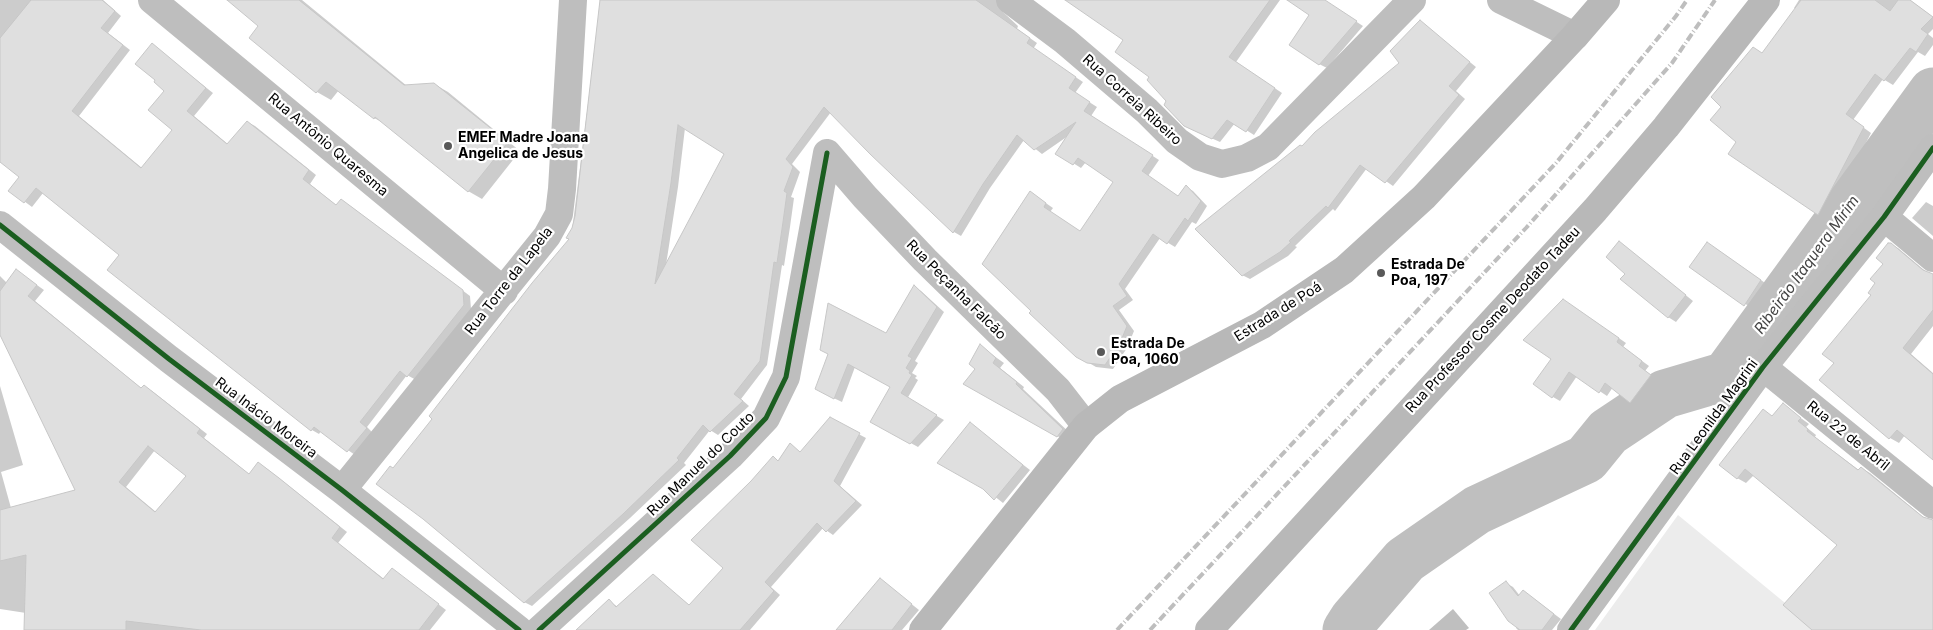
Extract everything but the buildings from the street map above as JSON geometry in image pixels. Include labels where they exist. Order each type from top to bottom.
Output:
[{"type":"main road","name":"Estrada de Poá","points":[[923,630],[1086,426],[1120,399],[1262,325],[1344,270],[1424,197],[1576,36],[1606,0]]},
{"type":"main road","name":"Rua Professor Cosme Deodato Tadeu","points":[[1209,630],[1595,210],[1666,127],[1766,0]]},
{"type":"street","name":"Rua Antônio Quaresma","points":[[152,0],[504,291]]},
{"type":"street","name":"Rua Torre da Lapela","points":[[342,490],[504,291],[547,236],[559,214],[573,0]]},
{"type":"street","name":"Rua Correia Ribeiro","points":[[1010,0],[1072,47],[1147,111],[1176,141],[1200,157],[1222,164],[1247,158],[1268,147],[1412,0]]},
{"type":"street","points":[[1501,0],[1576,36]]},
{"type":"street","name":"Rua Leonilda Magrini","points":[[1572,630],[1763,367],[1884,217],[1933,148]]},
{"type":"street","name":"Rua Peçanha Falcão","points":[[828,153],[865,197],[925,260],[1058,390],[1086,426]]},
{"type":"street","name":"Rua Manuel do Couto","points":[[540,630],[730,456],[766,418],[786,377],[828,153]]},
{"type":"street","points":[[1884,217],[1933,258]]},
{"type":"street","name":"Rua Inácio Moreira","points":[[0,225],[169,359],[342,490],[518,630]]},
{"type":"street","name":"Rua 22 de Abril","points":[[1763,367],[1933,505]]},
{"type":"shaded area","points":[[1678,515],[1818,630],[1595,630]]},
{"type":"shaded area","points":[[1453,609],[1469,628],[1466,630],[1429,630]]},
{"type":"waterway","name":"Ribeirão Itaquera Mirim","points":[[1347,630],[1354,619],[1405,560],[1477,510],[1586,459],[1608,432],[1665,394],[1726,376],[1933,92]]},
{"type":"railway","points":[[1117,630],[1556,163],[1687,0]]},
{"type":"railway","points":[[1150,630],[1526,228],[1672,63],[1715,0]]},
{"type":"cycle path","points":[[1571,630],[1763,367],[1884,217],[1933,148]]},
{"type":"cycle path","points":[[539,630],[730,456],[766,418],[786,377],[827,153]]},
{"type":"cycle path","points":[[0,225],[169,359],[342,490],[519,630]]},
{"type":"place","name":"EMEF Madre Joana Angelica de Jesus","points":[[448,146]]},
{"type":"place","name":"Estrada De Poa, 197","points":[[1381,273]]},
{"type":"place","name":"Estrada De Poa, 1060","points":[[1101,352]]}]
